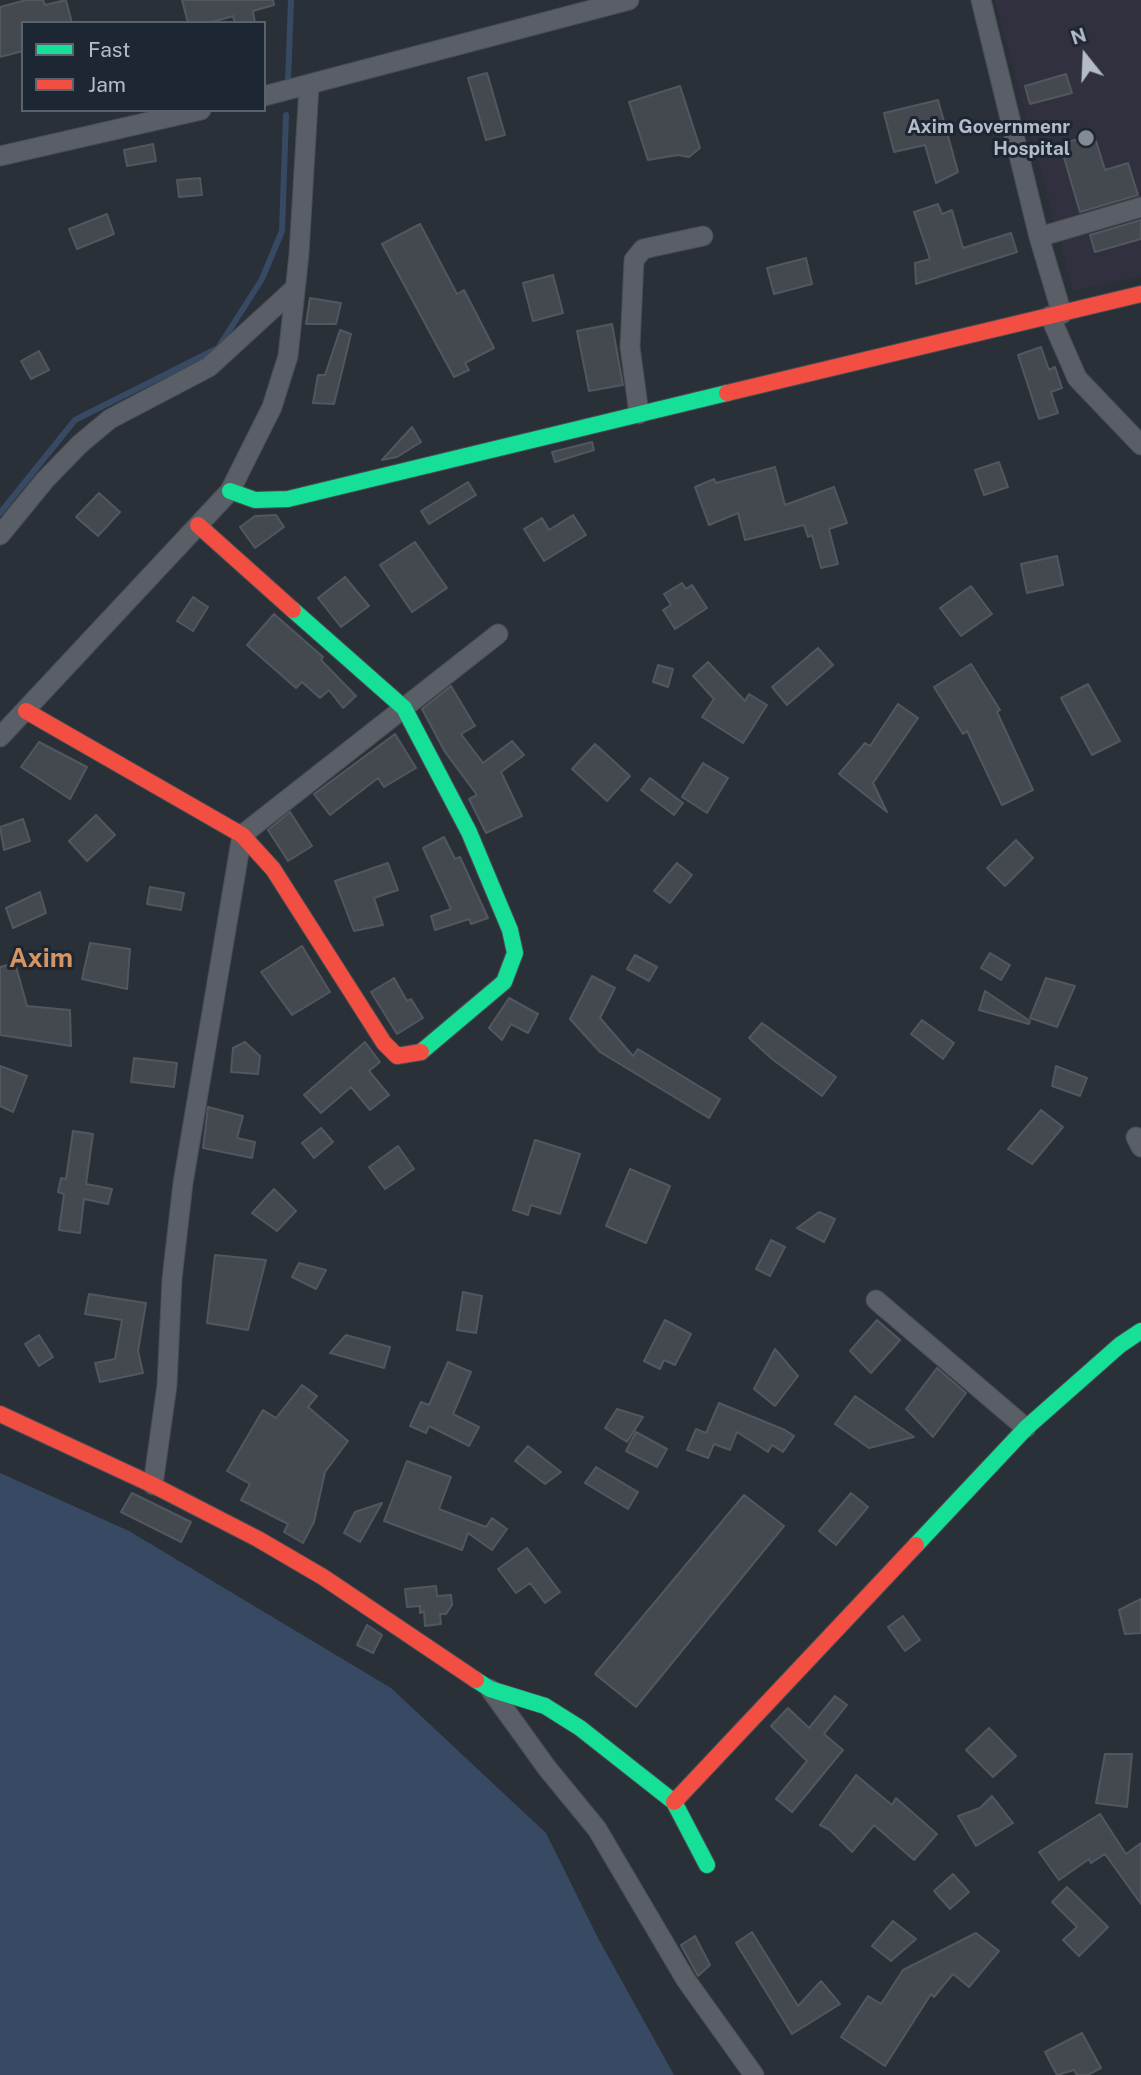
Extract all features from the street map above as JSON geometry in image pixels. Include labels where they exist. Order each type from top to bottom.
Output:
[{"type":"street","points":[[266,96],[629,0]]},
{"type":"street","points":[[981,0],[1056,315],[1077,378],[1141,445]]},
{"type":"street","points":[[0,737],[230,491],[272,407],[288,356],[293,290],[299,254],[309,86]]},
{"type":"street","points":[[0,156],[192,112]]},
{"type":"street","points":[[1039,237],[1141,207]]},
{"type":"street","points":[[639,414],[630,347],[634,260],[643,249],[702,236]]},
{"type":"street","points":[[0,535],[45,480],[100,427],[135,404],[209,366],[293,290]]},
{"type":"street","points":[[230,491],[255,500],[288,499],[1141,294]]},
{"type":"street","points":[[26,711],[242,835],[273,869],[384,1043],[397,1056],[408,1058],[418,1055],[504,982],[514,953],[510,930],[469,832],[404,708],[198,525]]},
{"type":"street","points":[[153,1485],[167,1385],[172,1279],[183,1183],[242,835],[498,634]]},
{"type":"street","points":[[876,1300],[1026,1428]]},
{"type":"street","points":[[674,1802],[1026,1428],[1120,1345],[1141,1331]]},
{"type":"street","points":[[0,1414],[153,1485],[258,1539],[323,1577],[490,1689],[545,1706],[580,1728],[674,1802],[707,1866]]},
{"type":"street","points":[[490,1689],[547,1768],[597,1829],[686,1980],[754,2075]]},
{"type":"shaded area","name":"Axim Governmenr Hospital","points":[[995,0],[1141,0],[1141,276],[1073,291]]},
{"type":"water","points":[[0,1473],[129,1531],[391,1688],[546,1833],[598,1938],[674,2075],[0,2075]]},
{"type":"building","points":[[26,0],[43,0],[45,5],[66,0],[71,21],[21,21],[21,52],[0,57],[0,7]]},
{"type":"building","points":[[182,0],[273,0],[274,5],[253,11],[255,21],[234,21],[233,16],[216,21],[187,21]]},
{"type":"building","points":[[487,73],[505,135],[486,140],[468,78]]},
{"type":"building","points":[[1066,74],[1072,93],[1030,104],[1025,86]]},
{"type":"building","points":[[680,86],[700,148],[689,157],[678,155],[648,160],[629,102]]},
{"type":"building","points":[[938,100],[958,172],[936,183],[925,145],[894,152],[884,113]]},
{"type":"building","points":[[1086,137],[1087,143],[1096,141],[1105,170],[1128,163],[1138,195],[1080,212],[1062,151],[1069,149],[1067,142]]},
{"type":"building","points":[[153,144],[156,161],[127,166],[124,150]]},
{"type":"building","points":[[200,178],[202,195],[179,197],[177,180]]},
{"type":"building","points":[[938,204],[942,214],[952,210],[963,248],[1011,233],[1017,252],[916,284],[915,263],[930,259],[914,212]]},
{"type":"building","points":[[107,214],[114,234],[77,249],[69,229]]},
{"type":"building","points":[[1141,220],[1141,239],[1095,252],[1090,235]]},
{"type":"building","points":[[420,224],[457,294],[464,290],[494,348],[465,363],[469,370],[454,377],[382,244]]},
{"type":"building","points":[[806,258],[812,284],[774,294],[767,268]]},
{"type":"building","points":[[553,275],[563,313],[533,321],[523,283]]},
{"type":"building","points":[[310,298],[341,303],[336,324],[306,324]]},
{"type":"building","points":[[612,324],[623,385],[589,391],[577,331]]},
{"type":"building","points":[[340,330],[351,334],[334,404],[313,403],[318,375],[325,375]]},
{"type":"building","points":[[1041,347],[1049,370],[1055,367],[1062,388],[1051,392],[1058,413],[1039,419],[1018,355]]},
{"type":"building","points":[[39,351],[49,370],[31,379],[21,361]]},
{"type":"building","points":[[412,427],[421,442],[397,457],[382,460]]},
{"type":"building","points":[[592,442],[594,450],[555,462],[552,452]]},
{"type":"building","points":[[999,462],[1008,487],[984,495],[975,470]]},
{"type":"building","points":[[775,467],[785,505],[834,487],[847,523],[829,529],[838,564],[821,568],[812,535],[808,537],[804,525],[745,540],[738,513],[709,525],[695,487],[714,479],[716,483]]},
{"type":"building","points":[[468,482],[476,495],[429,524],[421,511]]},
{"type":"building","points":[[99,493],[120,512],[98,536],[76,517]]},
{"type":"building","points":[[276,515],[284,527],[255,548],[240,527],[255,516]]},
{"type":"building","points":[[573,515],[586,535],[544,561],[524,529],[542,518],[549,530]]},
{"type":"building","points":[[415,542],[447,588],[412,612],[380,565]]},
{"type":"building","points":[[1057,556],[1063,585],[1027,593],[1021,564]]},
{"type":"building","points":[[345,577],[369,606],[341,627],[318,598]]},
{"type":"building","points":[[682,583],[686,589],[692,585],[707,608],[675,629],[663,610],[671,605],[664,594]]},
{"type":"building","points":[[971,586],[992,614],[961,636],[940,608]]},
{"type":"building","points":[[193,597],[208,607],[193,631],[177,621]]},
{"type":"building","points":[[274,614],[323,657],[321,660],[356,696],[343,708],[329,690],[320,698],[302,682],[296,688],[247,645]]},
{"type":"building","points":[[818,648],[833,665],[787,705],[772,687]]},
{"type":"building","points":[[708,662],[745,701],[749,694],[767,705],[743,743],[702,717],[714,699],[693,676]]},
{"type":"building","points":[[971,664],[1000,710],[997,712],[1033,790],[1002,805],[967,731],[963,734],[934,687]]},
{"type":"building","points":[[658,665],[673,669],[668,687],[653,682]]},
{"type":"building","points":[[1088,684],[1120,741],[1092,755],[1061,698]]},
{"type":"building","points":[[451,686],[475,726],[461,734],[483,763],[512,741],[524,755],[501,772],[522,816],[486,833],[469,799],[477,795],[445,752],[422,709]]},
{"type":"building","points":[[898,704],[918,718],[873,783],[887,812],[839,774],[865,743],[870,746]]},
{"type":"building","points":[[395,734],[416,768],[384,787],[378,778],[330,815],[314,794]]},
{"type":"building","points":[[39,742],[87,767],[70,799],[21,767]]},
{"type":"building","points":[[595,744],[630,776],[607,801],[572,769]]},
{"type":"building","points":[[703,763],[728,778],[707,813],[682,797]]},
{"type":"building","points":[[650,778],[683,803],[674,815],[641,790]]},
{"type":"building","points":[[290,812],[312,846],[288,861],[268,830]]},
{"type":"building","points":[[96,815],[115,835],[87,861],[69,841]]},
{"type":"building","points":[[23,819],[30,841],[4,850],[0,827]]},
{"type":"building","points":[[444,837],[455,859],[460,857],[488,918],[471,924],[469,919],[435,930],[431,916],[451,909],[423,848]]},
{"type":"building","points":[[1016,840],[1033,858],[1005,886],[987,868]]},
{"type":"building","points":[[388,863],[398,890],[374,898],[383,925],[354,931],[335,881]]},
{"type":"building","points":[[677,863],[692,875],[670,903],[654,891]]},
{"type":"building","points":[[150,887],[184,893],[181,910],[147,904]]},
{"type":"building","points":[[40,892],[46,913],[13,928],[6,908]]},
{"type":"building","points":[[90,943],[130,949],[127,989],[82,979]]},
{"type":"building","points":[[302,946],[330,992],[292,1015],[261,972]]},
{"type":"building","points":[[990,953],[1010,965],[1001,980],[981,968]]},
{"type":"building","points":[[635,955],[657,967],[649,981],[627,969]]},
{"type":"building","points":[[15,963],[27,1006],[70,1010],[71,1046],[0,1035],[0,967]]},
{"type":"building","points":[[592,976],[615,988],[600,1018],[633,1056],[638,1049],[720,1099],[709,1118],[600,1052],[570,1019]]},
{"type":"building","points":[[394,978],[407,1001],[411,999],[423,1018],[397,1034],[371,992]]},
{"type":"building","points":[[1046,978],[1075,986],[1057,1027],[1030,1018]]},
{"type":"building","points":[[985,991],[1030,1021],[1029,1024],[979,1010]]},
{"type":"building","points":[[509,998],[538,1014],[528,1033],[511,1024],[502,1040],[489,1028]]},
{"type":"building","points":[[922,1020],[954,1043],[943,1059],[911,1034]]},
{"type":"building","points":[[762,1023],[836,1077],[822,1096],[772,1059],[749,1038]]},
{"type":"building","points":[[245,1042],[260,1056],[258,1074],[231,1072],[233,1048]]},
{"type":"building","points":[[365,1042],[380,1062],[369,1071],[389,1095],[370,1110],[351,1087],[321,1113],[304,1095]]},
{"type":"building","points":[[134,1058],[177,1063],[174,1087],[131,1082]]},
{"type":"building","points":[[0,1066],[27,1076],[13,1112],[0,1106]]},
{"type":"building","points":[[1056,1066],[1087,1078],[1080,1096],[1052,1086]]},
{"type":"building","points":[[208,1107],[243,1116],[237,1138],[255,1142],[252,1158],[203,1148]]},
{"type":"building","points":[[1041,1110],[1063,1127],[1032,1164],[1008,1149]]},
{"type":"building","points":[[321,1128],[333,1142],[314,1158],[302,1143]]},
{"type":"building","points":[[73,1131],[93,1134],[86,1184],[112,1189],[108,1204],[84,1199],[80,1233],[59,1230],[64,1194],[58,1192],[61,1178],[66,1179]]},
{"type":"building","points":[[535,1140],[580,1154],[560,1214],[531,1205],[528,1215],[513,1210]]},
{"type":"building","points":[[398,1146],[414,1169],[385,1189],[369,1167]]},
{"type":"building","points":[[630,1169],[670,1186],[646,1243],[606,1226]]},
{"type":"building","points":[[274,1189],[296,1211],[277,1231],[252,1213]]},
{"type":"building","points":[[819,1212],[835,1219],[824,1242],[797,1228]]},
{"type":"building","points":[[771,1240],[785,1247],[770,1276],[756,1269]]},
{"type":"building","points":[[215,1255],[266,1260],[248,1330],[207,1323]]},
{"type":"building","points":[[299,1263],[326,1270],[316,1289],[292,1277]]},
{"type":"building","points":[[463,1292],[482,1296],[476,1333],[457,1330]]},
{"type":"building","points":[[89,1294],[146,1303],[138,1351],[143,1373],[100,1382],[95,1363],[115,1359],[122,1320],[85,1314]]},
{"type":"building","points":[[665,1320],[691,1334],[675,1365],[664,1360],[660,1369],[644,1361]]},
{"type":"building","points":[[877,1320],[900,1340],[871,1373],[850,1351]]},
{"type":"building","points":[[39,1335],[53,1357],[39,1366],[25,1344]]},
{"type":"building","points":[[346,1335],[390,1347],[384,1368],[330,1353]]},
{"type":"building","points":[[775,1349],[798,1376],[775,1406],[754,1389]]},
{"type":"building","points":[[448,1362],[471,1372],[453,1414],[479,1427],[469,1446],[429,1426],[426,1433],[410,1426],[421,1402],[429,1405]]},
{"type":"building","points":[[937,1368],[966,1393],[933,1437],[906,1409]]},
{"type":"building","points":[[302,1385],[317,1396],[308,1407],[348,1441],[325,1472],[314,1522],[303,1543],[284,1532],[288,1524],[241,1500],[250,1484],[227,1471],[263,1410],[276,1418]]},
{"type":"building","points":[[855,1396],[914,1437],[869,1448],[835,1424]]},
{"type":"building","points":[[719,1403],[794,1436],[783,1452],[772,1445],[768,1452],[737,1432],[730,1450],[714,1444],[708,1458],[687,1450],[696,1429],[706,1433]]},
{"type":"building","points":[[617,1409],[643,1417],[627,1442],[605,1428]]},
{"type":"building","points":[[636,1432],[667,1449],[657,1467],[626,1451]]},
{"type":"building","points":[[528,1446],[561,1472],[545,1484],[515,1461]]},
{"type":"building","points":[[407,1461],[451,1477],[439,1509],[486,1527],[492,1518],[507,1529],[492,1550],[468,1533],[462,1550],[384,1521]]},
{"type":"building","points":[[596,1467],[638,1492],[628,1509],[585,1483]]},
{"type":"building","points":[[132,1493],[191,1522],[181,1542],[121,1512]]},
{"type":"building","points":[[851,1493],[868,1507],[836,1545],[819,1531]]},
{"type":"building","points":[[744,1495],[784,1526],[636,1707],[595,1674]]},
{"type":"building","points":[[382,1503],[360,1542],[344,1533],[355,1512]]},
{"type":"building","points":[[527,1548],[560,1592],[545,1603],[530,1583],[516,1593],[498,1569]]},
{"type":"building","points":[[436,1586],[437,1596],[451,1595],[452,1605],[446,1614],[440,1614],[441,1624],[425,1626],[424,1611],[420,1613],[420,1606],[407,1607],[405,1589]]},
{"type":"building","points":[[1141,1599],[1141,1633],[1125,1634],[1119,1610]]},
{"type":"building","points":[[903,1616],[920,1640],[905,1651],[888,1627]]},
{"type":"building","points":[[367,1625],[382,1635],[373,1653],[357,1645]]},
{"type":"building","points":[[835,1696],[847,1705],[824,1734],[843,1750],[792,1812],[776,1799],[807,1761],[771,1726],[788,1708],[809,1728]]},
{"type":"building","points":[[989,1728],[1016,1756],[993,1777],[966,1750]]},
{"type":"building","points":[[1105,1754],[1132,1754],[1127,1807],[1096,1803]]},
{"type":"building","points":[[856,1775],[892,1805],[896,1798],[937,1834],[914,1860],[874,1825],[852,1852],[830,1830],[820,1825]]},
{"type":"building","points":[[992,1796],[1013,1823],[976,1846],[958,1816],[980,1808]]},
{"type":"building","points":[[1100,1814],[1126,1854],[1141,1843],[1141,1904],[1105,1854],[1091,1863],[1089,1859],[1059,1880],[1039,1852]]},
{"type":"building","points":[[953,1874],[969,1892],[950,1909],[934,1891]]},
{"type":"building","points":[[1067,1887],[1108,1927],[1079,1956],[1063,1940],[1077,1927],[1052,1902]]},
{"type":"building","points":[[893,1921],[916,1939],[891,1961],[872,1946]]},
{"type":"building","points":[[752,1932],[798,2006],[821,1981],[840,2004],[792,2034],[736,1943]]},
{"type":"building","points":[[976,1933],[999,1951],[969,1987],[953,1974],[934,1997],[931,1994],[885,2066],[841,2037],[868,1996],[881,2004],[903,1970]]},
{"type":"building","points":[[695,1936],[710,1965],[698,1976],[681,1945]]},
{"type":"building","points":[[1082,2033],[1101,2068],[1088,2075],[1077,2075],[1074,2070],[1057,2075],[1045,2052]]},
{"type":"waterway","points":[[288,81],[291,0]]},
{"type":"waterway","points":[[0,513],[75,420],[218,348],[262,279],[282,231],[286,115]]},
{"type":"traffic: fast","points":[[230,491],[255,500],[288,499],[727,393]]},
{"type":"traffic: fast","points":[[293,610],[404,708],[469,832],[510,930],[515,953],[504,982],[421,1052]]},
{"type":"traffic: fast","points":[[916,1545],[1026,1428],[1120,1345],[1141,1331]]},
{"type":"traffic: fast","points":[[476,1680],[490,1689],[545,1706],[580,1728],[674,1802],[707,1865]]},
{"type":"traffic: jam","points":[[727,393],[1141,294]]},
{"type":"traffic: jam","points":[[198,525],[293,610]]},
{"type":"traffic: jam","points":[[26,711],[242,835],[273,869],[384,1043],[397,1056],[421,1052]]},
{"type":"traffic: jam","points":[[0,1414],[153,1485],[258,1539],[323,1577],[476,1680]]},
{"type":"traffic: jam","points":[[674,1802],[916,1545]]},
{"type":"place","name":"Axim Governmenr Hospital","points":[[1086,138]]},
{"type":"district","name":"Axim","points":[[41,959]]}]
